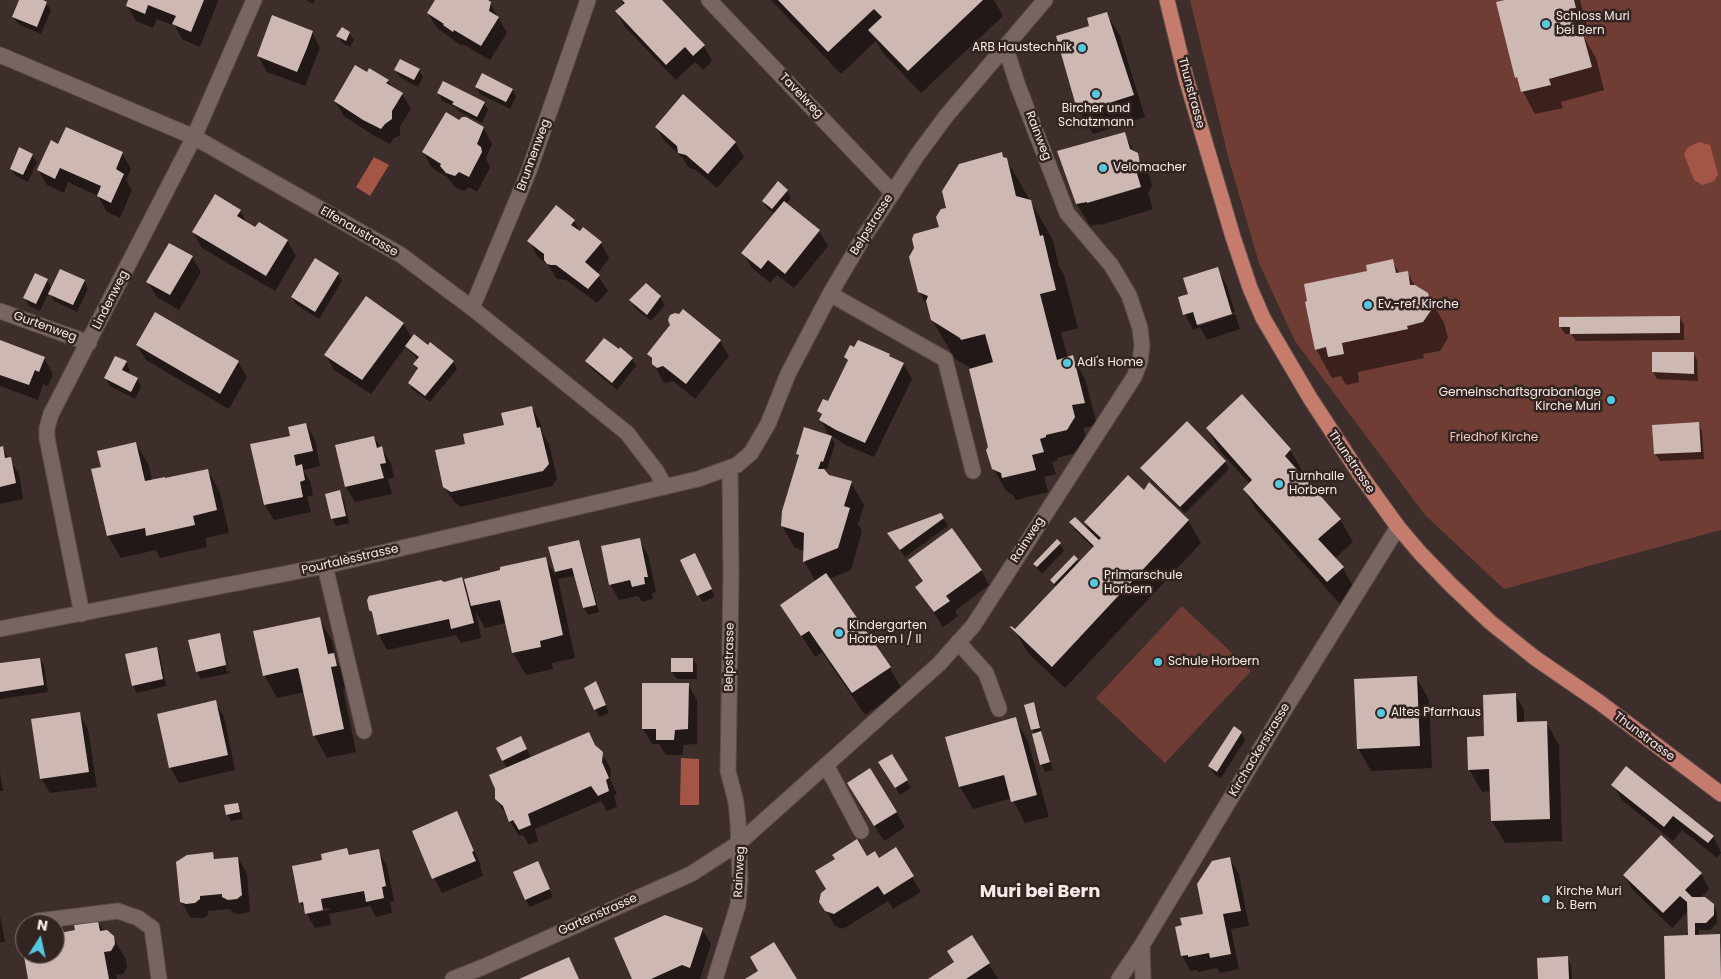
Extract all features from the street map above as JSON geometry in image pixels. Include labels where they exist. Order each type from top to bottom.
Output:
[{"type":"main road","name":"Thunstrasse","points":[[1167,0],[1233,237],[1253,295],[1263,318],[1310,398],[1359,473],[1398,527],[1451,585],[1490,622],[1535,658],[1598,702],[1721,794]]},
{"type":"street","name":"Lindenweg","points":[[82,614],[47,438],[47,428],[51,414],[194,137],[254,0]]},
{"type":"street","name":"Brunnenweg","points":[[472,308],[529,171],[588,0]]},
{"type":"street","name":"Tavelweg","points":[[709,0],[893,193]]},
{"type":"street","name":"Belpstrasse","points":[[698,479],[730,469],[751,453],[768,424],[788,374],[830,294],[918,154],[948,115],[1045,0]]},
{"type":"street","name":"Rainweg","points":[[715,979],[738,905],[740,880],[738,843],[940,664],[972,626],[1134,377],[1140,362],[1142,346],[1140,328],[1129,295],[1110,266],[1067,213],[1018,86],[1006,46]]},
{"type":"street","name":"Elfenaustrasse","points":[[0,55],[194,137],[401,255],[472,308],[627,433],[644,453],[665,487]]},
{"type":"street","points":[[830,294],[945,360],[973,471]]},
{"type":"street","name":"Gurtenweg","points":[[0,311],[89,343]]},
{"type":"street","name":"Belpstrasse","points":[[730,469],[731,574],[728,771],[738,815],[738,843]]},
{"type":"street","name":"Pourtalèsstrasse","points":[[0,629],[325,566],[698,479]]},
{"type":"street","name":"Kirchackerstrasse","points":[[1119,979],[1142,945],[1278,720],[1398,527]]},
{"type":"street","points":[[325,566],[364,731]]},
{"type":"street","points":[[958,642],[986,673],[999,708]]},
{"type":"street","points":[[826,765],[861,831]]},
{"type":"street","name":"Gartenstrasse","points":[[454,979],[474,975],[691,874],[738,843]]},
{"type":"street","points":[[65,918],[118,911],[138,918],[152,928],[159,979]]},
{"type":"street","points":[[1142,945],[1143,979]]},
{"type":"green space","name":"Friedhof Kirche","points":[[1190,0],[1721,0],[1721,530],[1504,589],[1425,515],[1295,341],[1259,263],[1229,160]]},
{"type":"green space","points":[[1182,606],[1251,671],[1165,763],[1096,698]]},
{"type":"shaded area","points":[[1699,142],[1710,145],[1718,174],[1714,181],[1703,185],[1694,180],[1684,154],[1688,147]]},
{"type":"shaded area","points":[[374,157],[389,165],[370,196],[356,187]]},
{"type":"shaded area","points":[[681,758],[699,759],[699,805],[680,805]]},
{"type":"building","points":[[19,0],[43,0],[47,2],[37,27],[12,17]]},
{"type":"building","points":[[128,0],[204,0],[191,32],[172,24],[176,16],[148,5],[145,14],[126,6]]},
{"type":"building","points":[[435,0],[488,0],[491,2],[489,11],[499,17],[481,46],[454,30],[453,32],[427,13]]},
{"type":"building","points":[[622,0],[662,0],[705,45],[693,56],[685,47],[666,65],[615,11],[625,3]]},
{"type":"building","points":[[778,0],[983,0],[908,71],[868,30],[882,17],[874,9],[828,52]]},
{"type":"building","points":[[1505,0],[1574,0],[1576,8],[1569,9],[1576,36],[1583,34],[1592,67],[1549,79],[1551,85],[1521,92],[1517,77],[1515,78],[1496,2]]},
{"type":"building","points":[[1107,12],[1134,95],[1078,113],[1056,36],[1089,26],[1087,18]]},
{"type":"building","points":[[272,15],[313,31],[297,72],[257,56]]},
{"type":"building","points":[[342,27],[350,32],[346,41],[336,36]]},
{"type":"building","points":[[400,59],[420,69],[414,80],[394,70]]},
{"type":"building","points":[[355,65],[367,72],[369,68],[389,80],[386,83],[403,93],[392,111],[392,119],[381,129],[334,101]]},
{"type":"building","points":[[482,73],[513,89],[506,102],[475,87]]},
{"type":"building","points":[[443,81],[485,102],[477,117],[452,104],[454,102],[437,93]]},
{"type":"building","points":[[683,94],[736,142],[708,174],[686,155],[678,153],[677,146],[655,127]]},
{"type":"building","points":[[446,112],[459,120],[462,117],[466,117],[484,127],[477,144],[481,147],[482,152],[469,177],[459,172],[455,176],[446,173],[440,166],[441,164],[422,152]]},
{"type":"building","points":[[66,127],[123,152],[116,169],[124,174],[111,203],[97,196],[101,186],[60,168],[55,179],[37,170],[51,140],[58,144]]},
{"type":"building","points":[[1125,132],[1130,149],[1138,153],[1140,163],[1136,170],[1141,187],[1087,203],[1076,204],[1057,151]]},
{"type":"building","points":[[19,147],[33,154],[23,175],[10,169]]},
{"type":"building","points":[[1002,152],[1003,157],[1007,158],[1016,196],[1031,200],[1040,236],[1043,235],[1056,290],[1040,294],[1057,360],[1073,355],[1085,403],[1072,405],[1075,417],[1067,430],[1046,435],[1046,437],[1040,439],[1044,452],[1032,455],[1036,470],[1002,478],[1001,473],[992,469],[986,450],[988,447],[969,369],[993,362],[985,334],[961,340],[931,320],[926,301],[928,296],[918,292],[909,257],[914,248],[912,239],[914,234],[939,227],[936,217],[941,209],[946,208],[942,191],[959,164]]},
{"type":"building","points":[[778,181],[788,190],[772,209],[762,201]]},
{"type":"building","points":[[215,194],[241,210],[237,216],[255,227],[259,222],[288,240],[266,276],[192,232]]},
{"type":"building","points":[[784,201],[820,230],[785,274],[768,260],[761,269],[741,253]]},
{"type":"building","points":[[556,205],[575,220],[571,225],[580,231],[583,227],[602,242],[585,262],[600,275],[588,289],[556,265],[547,264],[544,260],[544,254],[527,241]]},
{"type":"building","points":[[169,243],[193,256],[170,295],[146,282]]},
{"type":"building","points":[[315,258],[339,273],[315,312],[291,297]]},
{"type":"building","name":"Ev.-ref. Kirche","points":[[1393,259],[1396,273],[1408,271],[1410,285],[1415,285],[1428,293],[1432,309],[1423,322],[1407,326],[1408,329],[1342,343],[1344,354],[1328,357],[1326,347],[1315,350],[1305,302],[1307,301],[1304,284],[1367,271],[1366,265]]},
{"type":"building","points":[[1218,267],[1232,314],[1197,325],[1193,312],[1183,315],[1178,297],[1188,294],[1183,278]]},
{"type":"building","points":[[60,269],[85,280],[73,305],[48,294]]},
{"type":"building","points":[[35,273],[48,279],[36,304],[23,298]]},
{"type":"building","points":[[646,283],[661,296],[647,315],[629,300]]},
{"type":"building","points":[[366,296],[404,323],[362,380],[324,355]]},
{"type":"building","points":[[683,309],[721,340],[686,384],[663,366],[657,368],[652,364],[652,358],[647,354],[670,325],[668,320],[670,315],[679,314]]},
{"type":"building","points":[[155,312],[239,361],[220,394],[136,345]]},
{"type":"building","points":[[1680,316],[1680,333],[1570,334],[1570,327],[1559,327],[1559,317]]},
{"type":"building","points":[[414,334],[428,345],[430,342],[454,361],[425,396],[408,383],[418,368],[413,364],[419,357],[405,346]]},
{"type":"building","points":[[604,338],[619,349],[620,347],[633,358],[612,383],[585,361]]},
{"type":"building","points":[[0,340],[45,357],[39,372],[35,370],[29,385],[0,375]]},
{"type":"building","points":[[858,340],[890,354],[889,356],[904,363],[865,443],[819,420],[822,414],[817,411],[823,399],[828,401],[848,360],[844,357],[850,345],[854,347]]},
{"type":"building","points":[[1652,352],[1694,352],[1694,374],[1652,372]]},
{"type":"building","points":[[115,356],[127,361],[122,370],[138,378],[131,392],[104,378]]},
{"type":"building","name":"Turnhalle Horbern","points":[[1242,394],[1291,449],[1285,456],[1341,519],[1318,539],[1344,567],[1327,582],[1243,489],[1252,480],[1206,428]]},
{"type":"building","points":[[532,406],[537,428],[540,427],[549,464],[543,471],[451,492],[443,487],[435,450],[465,444],[463,434],[504,425],[501,413]]},
{"type":"building","points":[[1187,421],[1226,461],[1180,507],[1140,468]]},
{"type":"building","points":[[1699,422],[1701,452],[1654,454],[1652,425]]},
{"type":"building","points":[[306,423],[313,451],[294,455],[296,466],[302,464],[305,480],[300,482],[303,497],[264,505],[250,444],[290,436],[288,427]]},
{"type":"building","points":[[804,427],[832,436],[823,462],[821,461],[818,469],[824,469],[829,475],[852,481],[844,506],[850,508],[838,548],[803,562],[804,533],[781,526],[782,511],[799,455],[796,454]]},
{"type":"building","points":[[374,436],[377,448],[382,446],[386,463],[380,464],[384,478],[345,487],[335,445]]},
{"type":"building","points":[[136,442],[145,481],[208,469],[217,510],[193,516],[195,525],[146,536],[145,528],[107,536],[91,469],[101,467],[97,451]]},
{"type":"building","points":[[3,446],[5,458],[11,457],[16,483],[0,487],[0,447]]},
{"type":"building","name":"Primarschule Horbern","points":[[1128,475],[1144,490],[1149,482],[1189,520],[1052,667],[1010,627],[1015,629],[1094,546],[1069,522],[1075,517],[1099,540],[1101,538],[1084,522]]},
{"type":"building","points":[[340,490],[346,516],[331,519],[325,494]]},
{"type":"building","points":[[941,513],[944,518],[900,550],[887,533]]},
{"type":"building","points":[[952,528],[982,570],[946,596],[950,601],[934,612],[915,587],[923,581],[908,560]]},
{"type":"building","points":[[640,538],[648,577],[644,577],[645,584],[632,587],[630,580],[609,585],[601,546]]},
{"type":"building","points":[[1057,539],[1061,543],[1037,567],[1033,564]]},
{"type":"building","points":[[579,540],[596,605],[583,608],[572,568],[555,572],[548,547]]},
{"type":"building","points":[[695,553],[712,589],[697,596],[680,560]]},
{"type":"building","points":[[1074,555],[1078,559],[1054,584],[1050,580]]},
{"type":"building","points":[[546,557],[563,635],[540,641],[541,647],[512,653],[500,600],[471,606],[464,579],[500,570],[500,567]]},
{"type":"building","name":"Kindergarten Horbern I / II","points":[[826,573],[891,667],[852,693],[809,631],[801,636],[780,605]]},
{"type":"building","points":[[462,577],[474,623],[451,629],[449,619],[377,635],[372,612],[369,610],[367,600],[369,596]]},
{"type":"building","points":[[320,617],[328,654],[334,653],[337,666],[331,667],[344,729],[313,736],[298,668],[263,676],[253,631]]},
{"type":"building","points":[[220,633],[226,665],[196,672],[188,640]]},
{"type":"building","points":[[157,647],[163,679],[132,686],[125,654]]},
{"type":"building","points":[[40,658],[44,685],[0,692],[0,663]]},
{"type":"building","points":[[671,658],[693,658],[693,672],[671,672]]},
{"type":"building","points":[[1417,676],[1420,746],[1357,749],[1354,679]]},
{"type":"building","points":[[596,681],[606,705],[594,710],[584,688]]},
{"type":"building","points":[[642,683],[689,683],[688,729],[675,730],[674,740],[656,740],[656,729],[642,729]]},
{"type":"building","points":[[1516,693],[1517,722],[1547,721],[1550,819],[1491,821],[1489,769],[1468,770],[1467,737],[1484,736],[1483,695]]},
{"type":"building","points":[[216,700],[228,755],[169,768],[157,714]]},
{"type":"building","points":[[1034,702],[1040,728],[1031,730],[1024,705]]},
{"type":"building","points":[[80,712],[89,772],[40,779],[31,719]]},
{"type":"building","points":[[1016,717],[1037,795],[1011,802],[1004,775],[959,787],[945,737]]},
{"type":"building","points":[[1234,726],[1242,732],[1217,772],[1208,766]]},
{"type":"building","points":[[1041,731],[1050,762],[1040,765],[1032,734]]},
{"type":"building","points":[[589,732],[595,745],[603,752],[602,762],[609,778],[606,780],[609,791],[598,796],[591,786],[528,814],[531,825],[519,830],[513,820],[509,822],[503,806],[495,799],[495,789],[489,775]]},
{"type":"building","points":[[521,736],[527,749],[502,761],[496,748]]},
{"type":"building","points":[[892,754],[908,780],[895,788],[878,762]]},
{"type":"building","points":[[1626,766],[1714,836],[1708,843],[1673,816],[1664,827],[1611,785]]},
{"type":"building","points":[[870,768],[897,812],[874,826],[847,783]]},
{"type":"building","points":[[238,803],[240,812],[226,815],[224,805]]},
{"type":"building","points":[[457,811],[474,851],[472,852],[476,861],[432,879],[412,831]]},
{"type":"building","points":[[1661,835],[1702,873],[1685,890],[1692,897],[1705,897],[1714,904],[1714,915],[1706,923],[1695,923],[1695,935],[1720,934],[1721,979],[1665,979],[1664,936],[1688,935],[1687,902],[1680,896],[1663,913],[1623,875]]},
{"type":"building","points":[[857,839],[867,856],[875,851],[879,858],[896,847],[914,876],[884,895],[878,886],[834,914],[825,911],[819,902],[821,893],[826,889],[815,871],[835,859],[832,855]]},
{"type":"building","points":[[347,848],[349,855],[379,849],[386,886],[382,887],[384,898],[366,902],[364,891],[321,899],[323,910],[305,914],[303,902],[299,903],[292,866],[322,860],[321,854]]},
{"type":"building","points":[[213,852],[214,859],[238,857],[242,895],[237,899],[228,900],[222,897],[222,894],[200,896],[200,899],[195,903],[186,904],[180,902],[176,862],[187,855]]},
{"type":"building","points":[[1230,857],[1241,911],[1223,914],[1231,954],[1210,958],[1209,953],[1188,957],[1188,955],[1181,956],[1175,927],[1182,925],[1180,918],[1203,914],[1197,884],[1212,861]]},
{"type":"building","points":[[538,861],[550,889],[525,900],[513,872]]},
{"type":"building","points":[[665,915],[703,928],[690,968],[682,965],[651,979],[632,979],[614,938]]},
{"type":"building","points":[[98,921],[100,931],[107,930],[114,936],[115,944],[111,951],[104,952],[109,979],[28,979],[25,964],[65,964],[65,932],[75,930],[74,925]]},
{"type":"building","points":[[972,935],[990,963],[966,979],[928,979],[954,962],[947,951]]},
{"type":"building","points":[[774,942],[797,979],[745,979],[758,971],[750,957]]},
{"type":"building","points":[[1568,956],[1569,979],[1538,979],[1537,958]]},
{"type":"building","points":[[569,957],[579,979],[519,979]]},
{"type":"place","name":"Schloss Muri bei Bern","points":[[1546,24]]},
{"type":"place","name":"ARB Haustechnik","points":[[1082,48]]},
{"type":"place","name":"Bircher und Schatzmann","points":[[1096,94]]},
{"type":"place","name":"Velomacher","points":[[1103,168]]},
{"type":"place","name":"Ev.-ref. Kirche","points":[[1368,305]]},
{"type":"place","name":"Adi's Home","points":[[1067,363]]},
{"type":"place","name":"Gemeinschaftsgrabanlage Kirche Muri","points":[[1611,400]]},
{"type":"place","name":"Turnhalle Horbern","points":[[1279,484]]},
{"type":"place","name":"Primarschule Horbern","points":[[1094,583]]},
{"type":"place","name":"Kindergarten Horbern I / II","points":[[839,633]]},
{"type":"place","name":"Schule Horbern","points":[[1158,662]]},
{"type":"place","name":"Altes Pfarrhaus","points":[[1381,713]]},
{"type":"place","name":"Kirche Muri b. Bern","points":[[1546,899]]},
{"type":"district","name":"Muri bei Bern","points":[[1040,892]]}]
